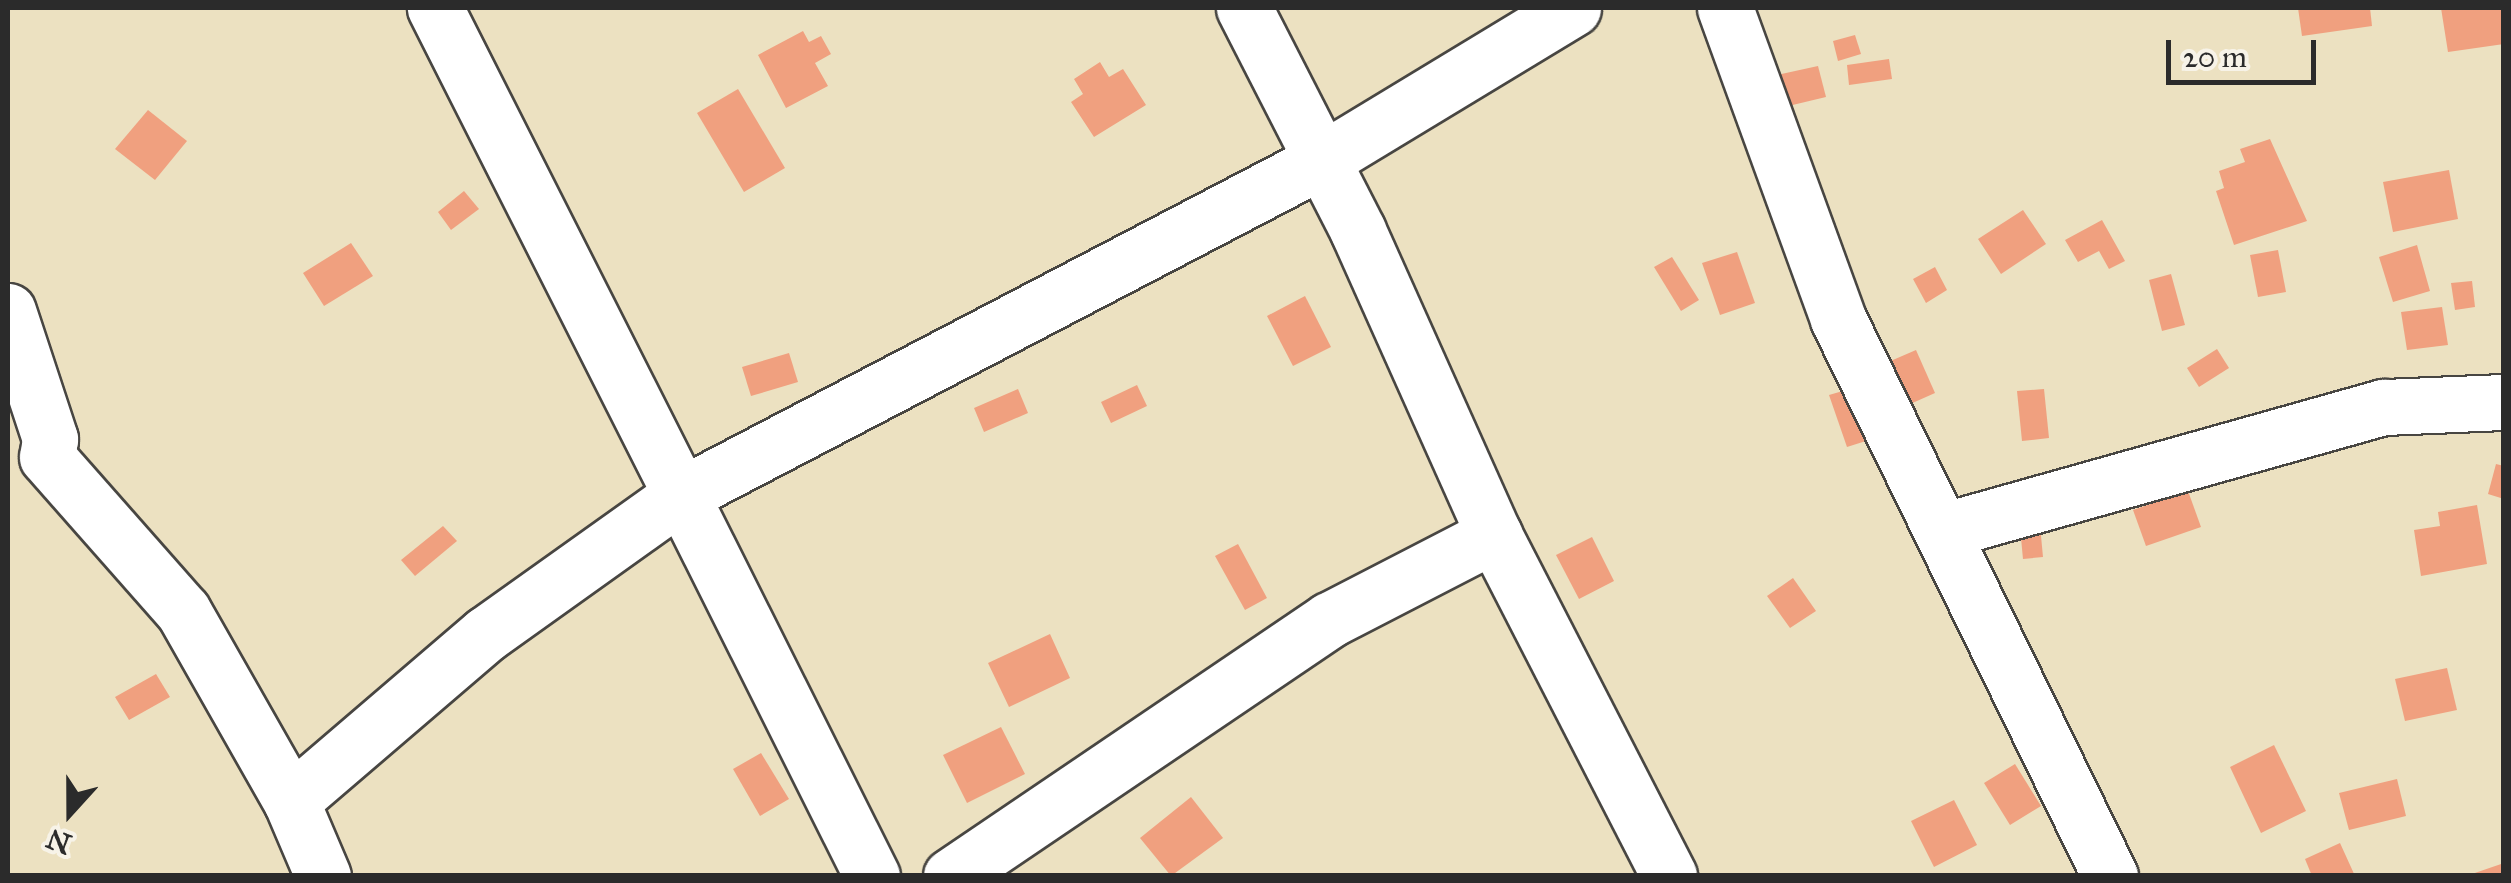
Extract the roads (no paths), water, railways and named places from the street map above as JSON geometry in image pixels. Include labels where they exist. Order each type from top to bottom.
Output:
[{"type":"street","points":[[435,8],[872,876]]},
{"type":"street","points":[[1244,8],[1494,535],[1668,876]]},
{"type":"street","points":[[291,801],[486,634],[681,495],[1319,162],[1573,8]]},
{"type":"street","points":[[1724,8],[1838,319],[2110,876]]},
{"type":"street","points":[[8,311],[50,439],[27,458],[183,611],[291,801],[323,876]]},
{"type":"street","points":[[1942,531],[2384,407],[2504,402]]},
{"type":"street","points":[[952,876],[1329,620],[1494,535]]}]
